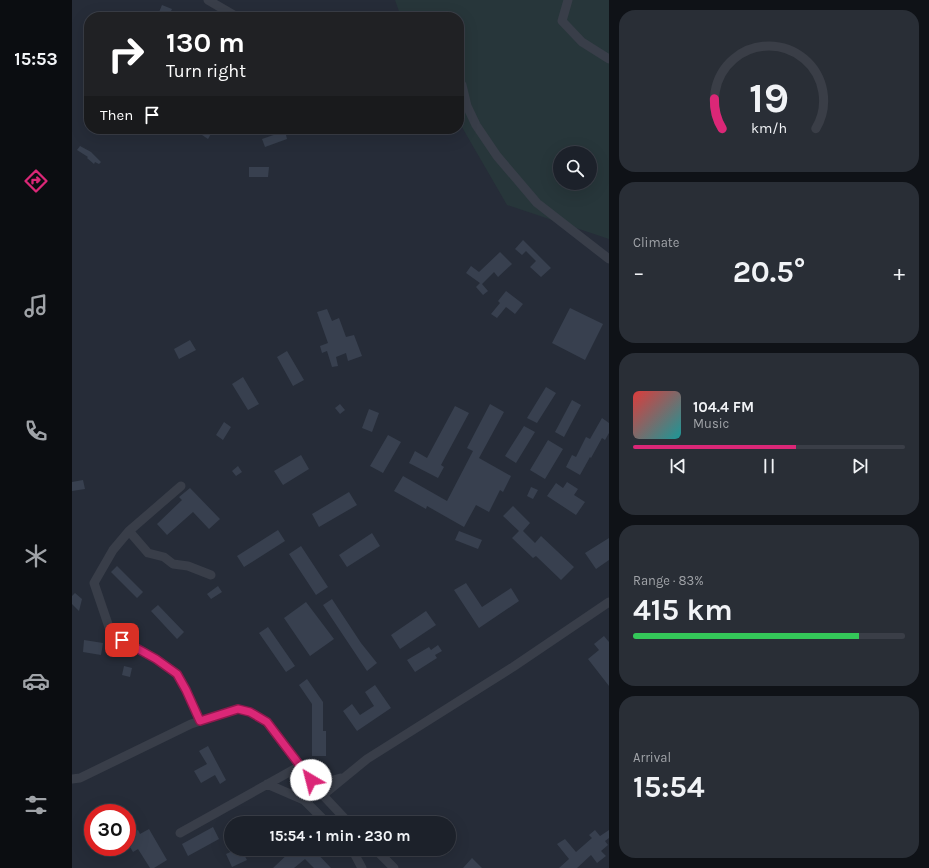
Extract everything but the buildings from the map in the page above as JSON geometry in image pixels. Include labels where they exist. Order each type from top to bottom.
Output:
[{"type":"street","points":[[208,0],[228,12]]},
{"type":"street","points":[[568,0],[562,21],[582,42],[609,59]]},
{"type":"street","points":[[464,96],[466,106],[476,125],[497,156],[537,203],[609,259]]},
{"type":"street","points":[[181,486],[129,531],[113,550],[94,583],[111,633],[156,659],[177,674],[200,721]]},
{"type":"street","points":[[129,531],[148,553],[164,557],[173,564],[188,566],[211,575]]},
{"type":"street","points":[[323,795],[367,758],[513,667],[609,602]]},
{"type":"street","points":[[72,779],[80,778],[192,724],[238,709],[250,712],[267,722],[323,795],[342,816]]},
{"type":"street","points":[[302,768],[312,777],[321,780],[330,781],[340,779],[349,774]]},
{"type":"street","points":[[180,833],[267,784],[302,768]]},
{"type":"street","points":[[267,784],[304,800],[320,816]]},
{"type":"street","points":[[356,856],[362,868]]},
{"type":"street","points":[[382,856],[394,868]]},
{"type":"shaded area","points":[[395,0],[609,0],[609,239],[507,205],[464,131],[464,12],[399,12]]},
{"type":"route","points":[[122,640],[156,659],[177,674],[200,721],[238,709],[250,712],[267,722],[311,780]]}]
